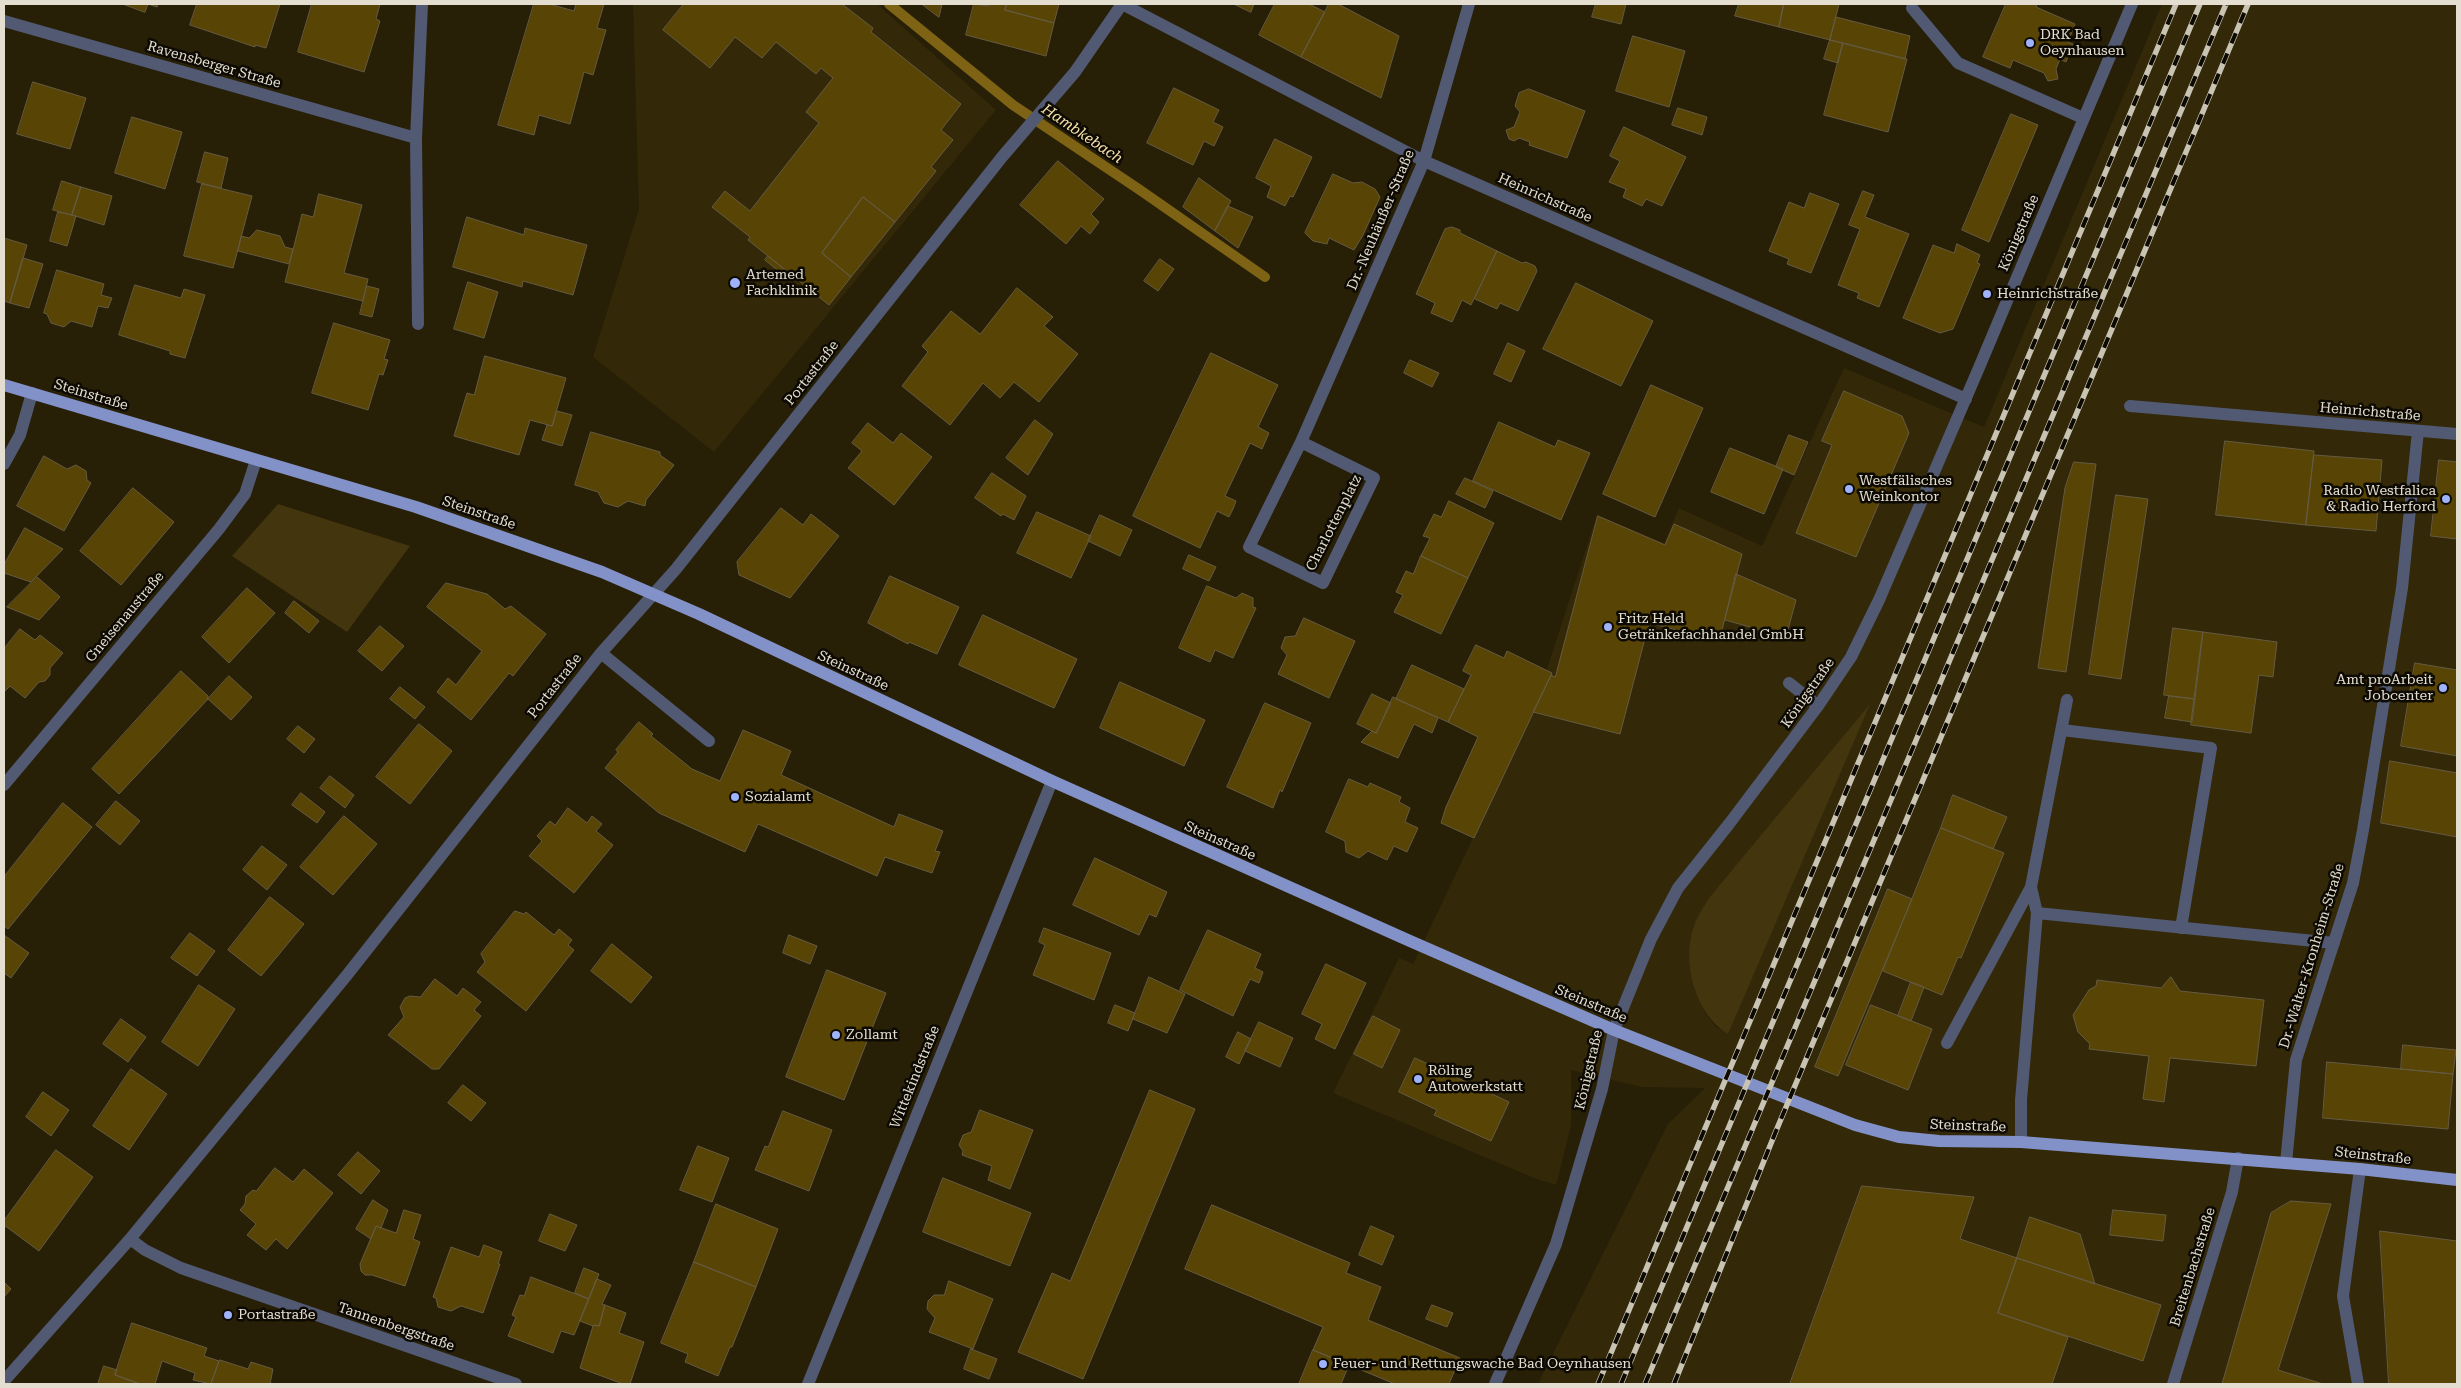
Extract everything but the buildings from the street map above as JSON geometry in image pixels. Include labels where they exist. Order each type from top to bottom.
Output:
[{"type":"main road","name":"Steinstraße","points":[[4,385],[425,510],[533,546],[654,593],[1052,782],[1614,1030],[1855,1125],[1899,1137],[1939,1141],[2021,1142],[2238,1158],[2360,1168],[2457,1180]]},
{"type":"street","points":[[418,324],[416,138],[422,4]]},
{"type":"street","name":"Heinrichstraße","points":[[1122,4],[1424,161],[1966,399]]},
{"type":"street","name":"Portastraße","points":[[4,1381],[130,1239],[347,975],[601,653],[682,561],[1002,157],[1075,72],[1122,4]]},
{"type":"street","name":"Dr.-Neuhäußer-Straße","points":[[1301,442],[1424,161],[1469,4]]},
{"type":"street","name":"Königstraße","points":[[1495,1384],[1556,1244],[1602,1089],[1614,1030],[1650,939],[1678,888],[1818,706],[1851,657],[1879,600],[1966,399],[2132,4]]},
{"type":"street","points":[[1912,8],[1958,63],[2083,118]]},
{"type":"street","name":"Ravensberger Straße","points":[[4,21],[416,138]]},
{"type":"street","points":[[4,464],[20,435],[32,393]]},
{"type":"street","name":"Heinrichstraße","points":[[2130,406],[2457,434]]},
{"type":"street","name":"Dr.-Walter-Kronheim-Straße","points":[[2286,1163],[2296,1060],[2353,883],[2366,811],[2402,588],[2418,431]]},
{"type":"street","name":"Charlottenplatz","points":[[1301,442],[1374,478],[1323,583],[1249,547],[1301,442]]},
{"type":"street","name":"Gneisenaustraße","points":[[4,785],[219,529],[245,494],[256,460]]},
{"type":"street","points":[[601,653],[709,741]]},
{"type":"street","points":[[1789,684],[1818,706]]},
{"type":"street","points":[[1946,1043],[2031,887],[2067,700]]},
{"type":"street","points":[[2062,730],[2211,748],[2181,928]]},
{"type":"street","name":"Wittekindstraße","points":[[808,1384],[1052,782]]},
{"type":"street","points":[[2021,1142],[2021,1100],[2037,913],[2031,887]]},
{"type":"street","points":[[2037,913],[2334,943]]},
{"type":"street","name":"Breitenbachstraße","points":[[2173,1384],[2232,1192],[2238,1158]]},
{"type":"street","points":[[2358,1384],[2343,1296],[2360,1168]]},
{"type":"street","name":"Tannenbergstraße","points":[[130,1239],[145,1250],[181,1268],[516,1384]]},
{"type":"shaded area","name":"Artemed Fachklinik","points":[[633,4],[877,4],[996,110],[714,452],[593,357],[639,209]]},
{"type":"shaded area","points":[[2162,4],[2457,4],[2457,1384],[1538,1384],[1668,1124],[1705,1088],[1642,1087],[1571,1070],[1571,1125],[1556,1185],[1534,1178],[1333,1093],[1399,958],[1413,964],[1533,712],[1597,515],[1664,543],[1679,508],[1762,546],[1844,368],[1984,427]],"holes":[[[1694,925],[1728,1033],[1716,1027],[1705,1013],[1695,991],[1690,946]]]},
{"type":"shaded area","points":[[278,504],[410,546],[347,632],[232,556]]},
{"type":"shaded area","points":[[1870,704],[1728,1034],[1707,1014],[1699,1001],[1694,986],[1690,971],[1689,955],[1690,940],[1695,922],[1709,898]]},
{"type":"waterway","name":"Hambkebach","points":[[889,4],[1013,105],[1265,277]]},
{"type":"railway","points":[[1598,1384],[2176,4]]},
{"type":"railway","points":[[1621,1384],[2200,4]]},
{"type":"railway","points":[[1645,1384],[2226,4]]},
{"type":"railway","points":[[1674,1384],[1776,1131],[2248,4]]},
{"type":"place","name":"DRK Bad Oeynhausen","points":[[2030,43]]},
{"type":"place","name":"Artemed Fachklinik","points":[[735,283]]},
{"type":"place","name":"Heinrichstraße","points":[[1987,294]]},
{"type":"place","name":"Westfälisches Weinkontor","points":[[1849,489]]},
{"type":"place","name":"Radio Westfalica & Radio Herford","points":[[2446,499]]},
{"type":"place","name":"Fritz Held Getränkefachhandel GmbH","points":[[1608,627]]},
{"type":"place","name":"Amt proArbeit Jobcenter","points":[[2443,688]]},
{"type":"place","name":"Sozialamt","points":[[735,797]]},
{"type":"place","name":"Zollamt","points":[[836,1035]]},
{"type":"place","name":"Röling Autowerkstatt","points":[[1418,1079]]},
{"type":"place","name":"Portastraße","points":[[228,1315]]},
{"type":"place","name":"Feuer- und Rettungswache Bad Oeynhausen","points":[[1323,1364]]}]
